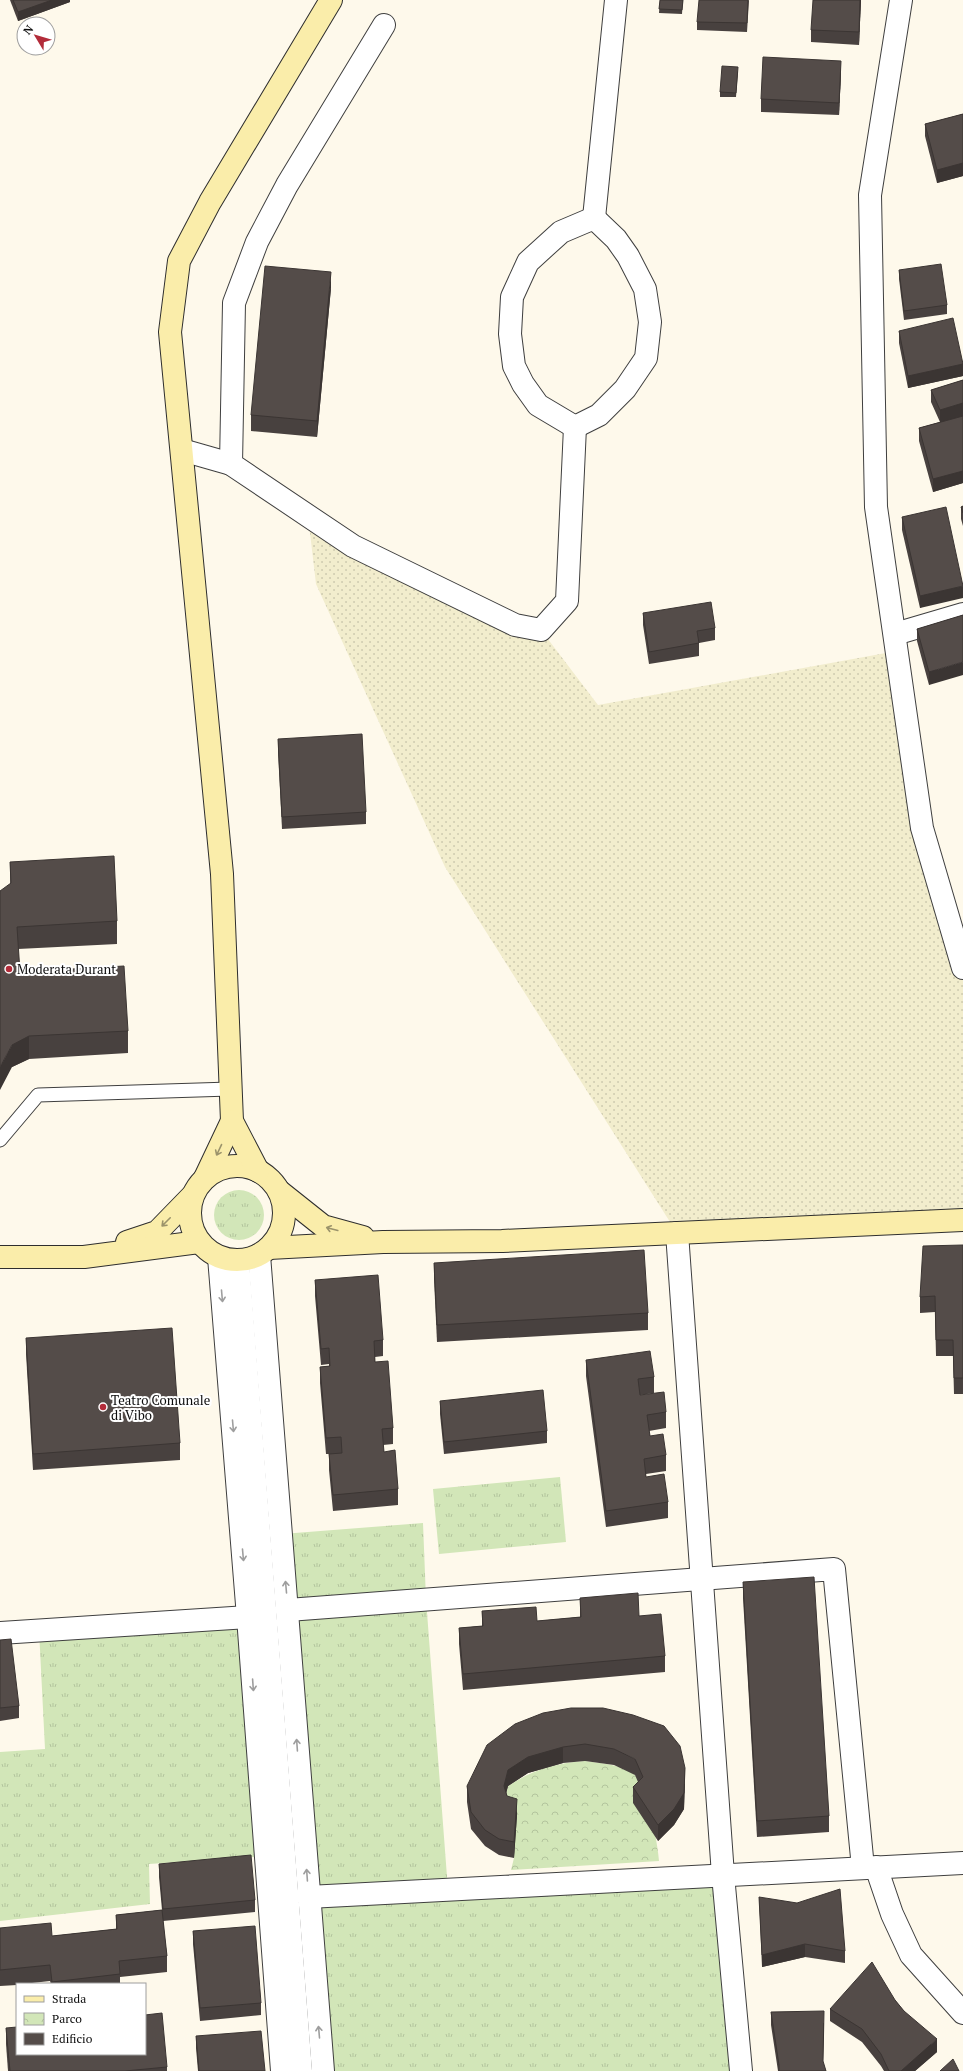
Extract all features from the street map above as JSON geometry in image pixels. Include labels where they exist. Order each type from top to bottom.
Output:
[{"type":"main road","points":[[258,1171],[232,1121],[222,874],[170,332],[179,261],[210,202],[331,0]]},
{"type":"main road","points":[[232,1121],[191,1204],[190,1219],[194,1234],[199,1242],[228,1259],[264,1252],[383,1242],[502,1241],[963,1220]]},
{"type":"main road","points":[[84,1257],[157,1232],[199,1186],[217,1170],[231,1166],[245,1167],[258,1171],[270,1179],[279,1191],[323,1226],[383,1242]]},
{"type":"main road","points":[[264,1252],[279,1236],[284,1221],[284,1206],[279,1191]]},
{"type":"main road","points":[[0,1257],[84,1257],[199,1242]]},
{"type":"street","points":[[594,218],[616,0]]},
{"type":"street","points":[[901,0],[870,195],[876,507],[922,828],[963,968]]},
{"type":"street","points":[[231,464],[234,302],[257,242],[287,185],[384,25]]},
{"type":"street","points":[[575,427],[538,405],[523,384],[514,366],[510,334],[512,297],[528,262],[562,232],[594,218]]},
{"type":"street","points":[[575,427],[599,415],[625,389],[646,358],[650,322],[645,289],[628,256],[616,239],[594,218]]},
{"type":"street","points":[[182,450],[231,464],[352,546],[515,625],[541,630],[567,601],[575,427]]},
{"type":"street","points":[[895,634],[963,614]]},
{"type":"street","points":[[677,1233],[723,1875],[740,2071]]},
{"type":"street","points":[[264,1252],[308,1898],[323,2071]]},
{"type":"street","points":[[228,1259],[248,1617],[282,2071]]},
{"type":"street","points":[[228,1259],[301,2071]]},
{"type":"street","points":[[288,1610],[834,1569],[870,1868],[911,1955],[963,2013]]},
{"type":"street","points":[[0,1633],[248,1617]]},
{"type":"street","points":[[308,1898],[963,1863]]},
{"type":"lane","points":[[0,1140],[38,1095],[230,1089]]},
{"type":"shaded area","points":[[308,516],[541,630],[598,705],[897,651],[922,828],[963,968],[963,1220],[677,1233],[445,867],[316,584]]},
{"type":"green space","points":[[239,1190],[253,1194],[260,1201],[264,1215],[260,1229],[253,1236],[239,1240],[225,1236],[218,1229],[214,1215],[218,1201],[225,1194]]},
{"type":"green space","points":[[560,1477],[566,1542],[439,1554],[433,1489]]},
{"type":"green space","points":[[423,1523],[426,1599],[448,1890],[723,1875],[741,2071],[323,2071],[282,1534]]},
{"type":"green space","points":[[248,1617],[266,1856],[149,1864],[150,1904],[0,1921],[0,1752],[45,1749],[39,1630]]},
{"type":"green space","points":[[585,1761],[618,1767],[635,1775],[644,1792],[648,1804],[657,1842],[659,1861],[511,1870],[514,1858],[504,1802],[508,1786],[517,1780],[545,1768]]},
{"type":"building","points":[[13,0],[52,0],[18,12]]},
{"type":"building","points":[[660,0],[683,0],[682,10],[659,9]]},
{"type":"building","points":[[699,0],[748,0],[747,23],[697,22]]},
{"type":"building","points":[[813,0],[860,0],[859,32],[811,30]]},
{"type":"building","points":[[763,57],[841,61],[839,103],[761,99]]},
{"type":"building","points":[[722,66],[738,67],[736,93],[720,92]]},
{"type":"building","points":[[963,114],[963,163],[937,170],[925,124]]},
{"type":"building","points":[[941,264],[947,305],[904,311],[899,270]]},
{"type":"building","points":[[265,266],[331,272],[317,421],[251,415]]},
{"type":"building","points":[[953,318],[963,364],[908,376],[899,331]]},
{"type":"building","points":[[963,380],[963,403],[940,410],[931,390]]},
{"type":"building","points":[[963,416],[963,471],[933,479],[919,428]]},
{"type":"building","points":[[946,507],[963,586],[920,596],[902,517]]},
{"type":"building","points":[[711,602],[715,628],[697,631],[699,643],[649,652],[643,613]]},
{"type":"building","points":[[963,615],[963,662],[929,672],[917,629]]},
{"type":"building","points":[[362,734],[366,812],[282,817],[278,739]]},
{"type":"building","name":"Moderata Durant","points":[[114,856],[117,921],[17,927],[20,972],[124,966],[128,1031],[29,1036],[12,1045],[0,1067],[0,891],[11,883],[10,862]]},
{"type":"building","points":[[963,1245],[963,1378],[954,1378],[953,1340],[936,1340],[935,1296],[920,1297],[923,1246]]},
{"type":"building","points":[[644,1250],[648,1313],[437,1325],[434,1263]]},
{"type":"building","points":[[378,1275],[383,1340],[374,1341],[375,1362],[388,1361],[393,1428],[382,1429],[384,1452],[395,1450],[398,1489],[333,1495],[329,1454],[342,1453],[341,1437],[326,1438],[320,1367],[330,1366],[329,1348],[321,1349],[315,1280]]},
{"type":"building","name":"Teatro Comunale di Vibo","points":[[172,1328],[180,1443],[33,1454],[26,1338]]},
{"type":"building","points":[[650,1351],[654,1377],[638,1379],[640,1395],[664,1392],[666,1412],[647,1415],[650,1436],[663,1434],[666,1455],[644,1459],[646,1477],[664,1474],[668,1502],[606,1511],[586,1360]]},
{"type":"building","points":[[543,1390],[547,1431],[444,1442],[440,1401]]},
{"type":"building","points":[[814,1577],[829,1816],[757,1821],[743,1582]]},
{"type":"building","points":[[638,1593],[639,1616],[661,1614],[665,1656],[463,1674],[459,1628],[483,1626],[482,1611],[536,1607],[537,1621],[581,1617],[580,1598]]},
{"type":"building","points":[[11,1639],[19,1706],[0,1708],[0,1640]]},
{"type":"building","points":[[571,1708],[603,1708],[633,1715],[664,1726],[680,1746],[685,1768],[684,1793],[674,1809],[658,1825],[633,1787],[643,1777],[635,1759],[614,1749],[585,1744],[563,1747],[528,1757],[508,1770],[504,1786],[507,1796],[517,1799],[514,1842],[499,1839],[485,1830],[471,1812],[467,1786],[487,1745],[515,1724],[543,1713]]},
{"type":"building","points":[[251,1855],[255,1900],[163,1909],[159,1864]]},
{"type":"building","points":[[840,1889],[845,1951],[805,1944],[762,1955],[759,1897],[797,1903]]},
{"type":"building","points":[[162,1910],[167,1956],[119,1961],[120,1974],[52,1982],[50,1965],[0,1970],[0,1928],[51,1923],[52,1936],[117,1929],[116,1915]]},
{"type":"building","points":[[255,1926],[261,2003],[200,2008],[193,1931]]},
{"type":"building","points":[[872,1962],[895,2000],[904,2011],[937,2039],[901,2071],[889,2071],[881,2054],[862,2029],[830,2009]]},
{"type":"building","points":[[824,2011],[823,2061],[826,2071],[779,2071],[771,2012]]},
{"type":"building","points":[[162,2013],[167,2067],[125,2071],[10,2071],[6,2028],[16,2027],[16,2055],[146,2055],[146,2015]]},
{"type":"building","points":[[261,2031],[265,2071],[199,2071],[196,2036]]},
{"type":"building","points":[[953,2059],[959,2071],[940,2071]]},
{"type":"place","name":"Moderata Durant","points":[[9,969]]},
{"type":"place","name":"Teatro Comunale di Vibo","points":[[103,1407]]}]
